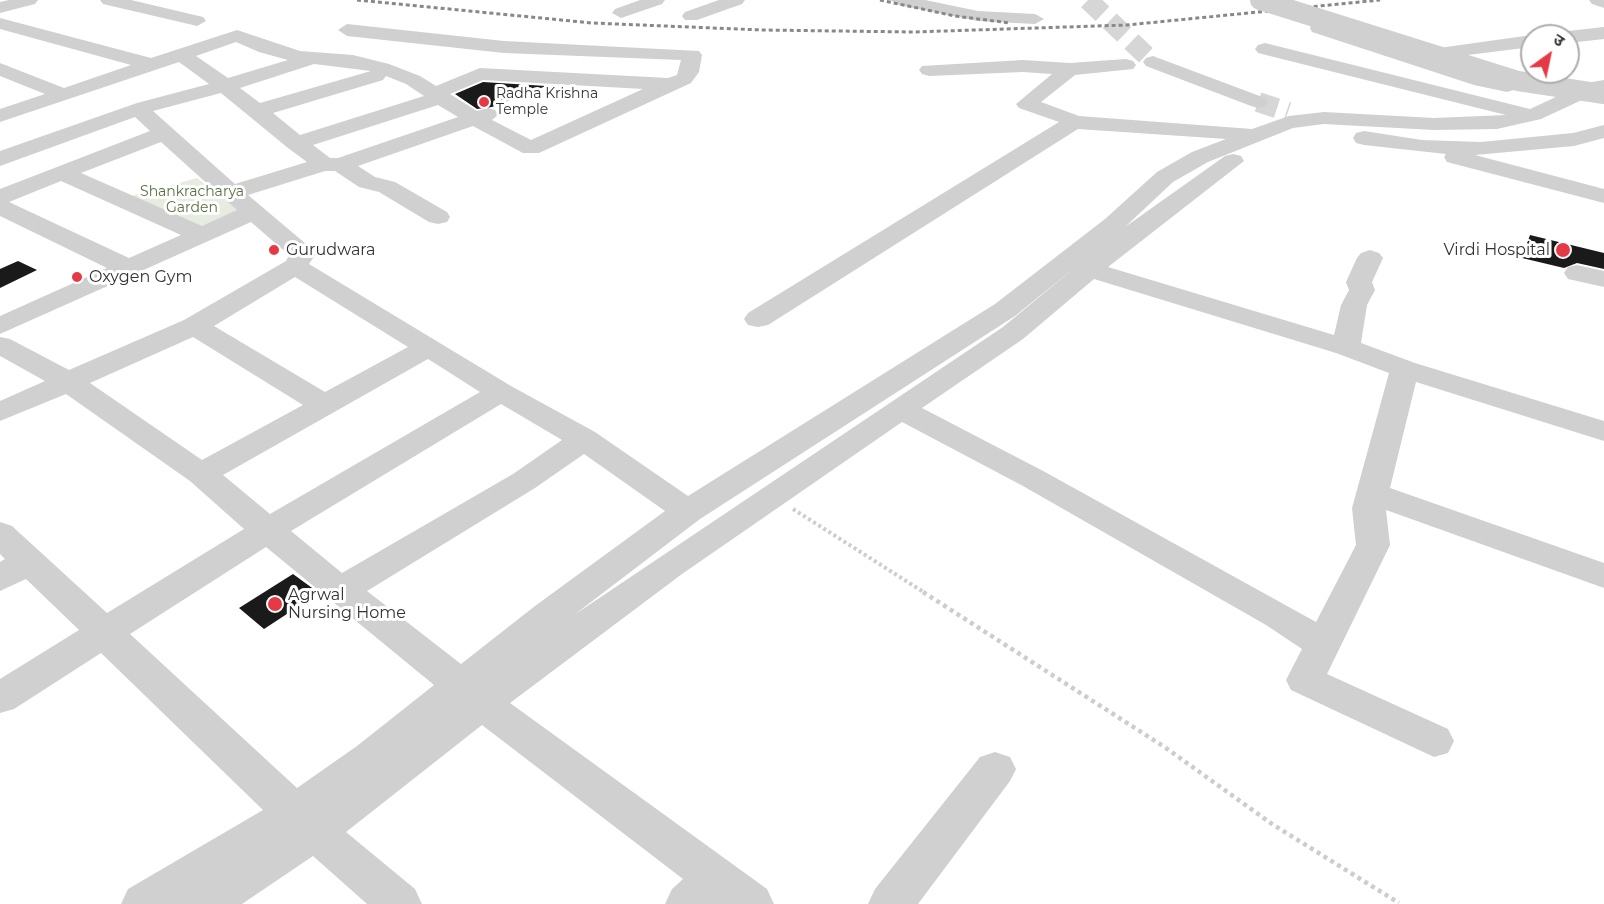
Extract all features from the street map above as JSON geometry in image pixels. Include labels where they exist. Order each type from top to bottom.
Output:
[{"type":"street","points":[[0,8],[29,0]]},
{"type":"street","points":[[109,0],[197,21]]},
{"type":"street","points":[[621,13],[656,0]]},
{"type":"street","points":[[691,16],[736,0]]},
{"type":"street","points":[[899,0],[978,16],[1035,19]]},
{"type":"street","points":[[1260,0],[1518,81],[1604,94]]},
{"type":"street","points":[[1598,0],[1604,3]]},
{"type":"street","points":[[0,23],[153,65]]},
{"type":"street","points":[[1319,28],[1481,81],[1570,96]]},
{"type":"street","points":[[0,38],[28,29]]},
{"type":"street","points":[[0,116],[237,36],[266,48],[314,58],[353,61],[382,68],[483,116],[531,147],[684,79],[689,72],[692,55],[504,46],[407,38],[347,30]]},
{"type":"street","points":[[1580,36],[1604,33]]},
{"type":"street","points":[[1407,57],[1520,43]]},
{"type":"street","points":[[296,142],[439,95],[480,74],[504,46]]},
{"type":"street","points":[[1265,49],[1534,115]]},
{"type":"street","points":[[181,56],[225,86],[296,142],[332,165],[367,182],[387,187],[438,217]]},
{"type":"street","points":[[0,159],[138,109],[225,86],[314,58]]},
{"type":"street","points":[[1153,62],[1258,102]]},
{"type":"street","points":[[929,70],[1023,66],[1070,69],[1126,64]]},
{"type":"street","points":[[0,69],[65,95]]},
{"type":"street","points":[[1070,69],[1026,104],[1063,115],[1074,122],[1252,135]]},
{"type":"street","points":[[480,74],[670,84]]},
{"type":"street","points":[[257,111],[376,76]]},
{"type":"street","points":[[0,84],[20,77]]},
{"type":"street","points":[[205,904],[305,822],[471,694],[688,510],[1005,310],[1114,224],[1166,177],[1200,157],[1252,135],[1297,120],[1497,123],[1534,115],[1570,96],[1593,87],[1604,86]]},
{"type":"street","points":[[0,412],[194,326],[295,266],[303,254],[138,109]]},
{"type":"street","points":[[231,193],[332,165],[483,116]]},
{"type":"street","points":[[1297,120],[1439,148],[1481,149],[1527,145],[1574,139],[1604,131]]},
{"type":"street","points":[[471,694],[566,639],[772,495],[1013,333],[1089,269],[1190,190],[1260,144],[1284,132],[1297,120]]},
{"type":"street","points":[[759,319],[1074,122]]},
{"type":"street","points":[[0,197],[166,132]]},
{"type":"street","points":[[1439,148],[1448,155],[1472,163],[1604,195]]},
{"type":"street","points":[[62,173],[202,235]]},
{"type":"street","points":[[0,207],[128,268]]},
{"type":"street","points":[[0,326],[253,212]]},
{"type":"street","points":[[1347,347],[1354,305],[1362,290],[1359,282],[1370,258]]},
{"type":"street","points":[[295,266],[501,392],[584,438],[688,510]]},
{"type":"street","points":[[1089,269],[1347,347],[1405,369],[1604,430]]},
{"type":"street","points":[[1577,273],[1604,279]]},
{"type":"street","points":[[194,326],[325,405]]},
{"type":"street","points":[[0,345],[67,381],[201,474],[340,591],[365,608],[471,694],[701,890],[751,904]]},
{"type":"street","points":[[201,474],[429,347]]},
{"type":"street","points":[[1405,369],[1369,508],[1373,544],[1305,680],[1434,741]]},
{"type":"street","points":[[0,698],[269,530],[501,392]]},
{"type":"street","points":[[901,410],[1044,485],[1279,616],[1323,644]]},
{"type":"street","points":[[340,591],[524,481],[584,438]]},
{"type":"street","points":[[1373,494],[1604,576]]},
{"type":"street","points":[[0,534],[15,570],[103,634],[305,822],[399,904]]},
{"type":"street","points":[[891,904],[995,770]]},
{"type":"street","points":[[144,904],[305,822]]},
{"type":"path","points":[[772,495],[1166,748],[1272,824],[1399,903]]},
{"type":"green space","name":"Shankracharya Garden","points":[[197,178],[240,212],[204,228],[131,196]]},
{"type":"building","name":"Radha Krishna Temple","points":[[483,82],[546,86],[492,107],[477,109],[455,94]]},
{"type":"building","points":[[1530,235],[1604,253],[1604,269],[1577,263],[1564,268],[1522,258]]},
{"type":"building","points":[[18,261],[37,270],[0,288],[0,269]]},
{"type":"building","points":[[293,574],[319,593],[264,629],[239,608]]},
{"type":"tunnel","points":[[1088,0],[1153,62]]},
{"type":"tunnel","points":[[1258,102],[1288,112]]},
{"type":"railway","points":[[357,0],[592,23],[762,30],[914,32],[1127,25],[1380,0]]},
{"type":"railway","points":[[880,0],[955,16],[1010,23]]},
{"type":"place","name":"Radha Krishna Temple","points":[[484,102]]},
{"type":"place","name":"Gurudwara","points":[[274,250]]},
{"type":"place","name":"Virdi Hospital","points":[[1563,250]]},
{"type":"place","name":"Oxygen Gym","points":[[77,277]]},
{"type":"place","name":"Agrwal Nursing Home","points":[[275,604]]}]
